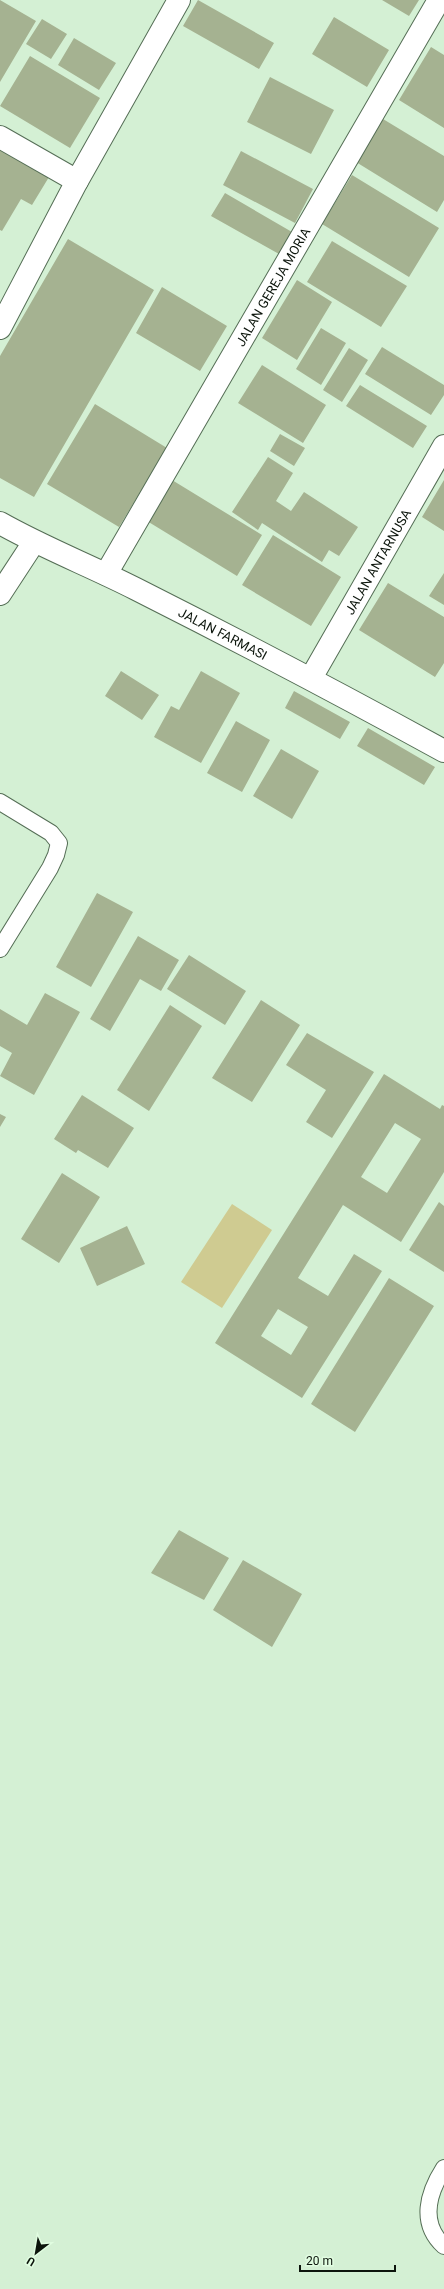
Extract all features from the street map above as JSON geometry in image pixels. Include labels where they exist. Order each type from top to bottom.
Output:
[{"type":"street","points":[[0,328],[77,181],[179,0]]},
{"type":"street","name":"JALAN GEREJA MORIA","points":[[106,574],[439,0]]},
{"type":"street","points":[[0,137],[77,181]]},
{"type":"street","name":"JALAN ANTARNUSA","points":[[311,678],[444,446]]},
{"type":"street","name":"JALAN FARMASI","points":[[0,523],[34,542],[106,574],[311,678],[444,750]]},
{"type":"street","points":[[0,594],[34,542]]},
{"type":"lane","points":[[0,802],[51,833],[59,843],[56,855],[50,868],[0,949]]},
{"type":"lane","points":[[444,2168],[433,2188],[428,2216],[436,2238],[444,2246]]},
{"type":"shaded area","points":[[232,1204],[272,1230],[222,1308],[181,1282]]},
{"type":"building","points":[[0,0],[36,21],[0,82]]},
{"type":"building","points":[[198,0],[274,43],[259,69],[183,26]]},
{"type":"building","points":[[382,0],[419,0],[409,16]]},
{"type":"building","points":[[334,17],[389,50],[367,87],[312,54]]},
{"type":"building","points":[[42,19],[67,34],[51,59],[26,44]]},
{"type":"building","points":[[74,38],[116,63],[99,90],[58,65]]},
{"type":"building","points":[[431,47],[444,55],[444,128],[399,100]]},
{"type":"building","points":[[30,56],[100,98],[70,148],[0,106]]},
{"type":"building","points":[[270,77],[334,110],[311,154],[247,122]]},
{"type":"building","points":[[383,119],[444,156],[444,200],[437,212],[356,162]]},
{"type":"building","points":[[0,148],[49,177],[32,205],[21,199],[2,231],[0,230]]},
{"type":"building","points":[[241,151],[313,189],[295,223],[223,185]]},
{"type":"building","points":[[352,175],[439,228],[409,277],[322,224]]},
{"type":"building","points":[[225,193],[292,232],[279,254],[211,216]]},
{"type":"building","points":[[68,239],[154,290],[34,497],[0,478],[0,356]]},
{"type":"building","points":[[332,241],[407,286],[381,327],[307,282]]},
{"type":"building","points":[[297,280],[332,302],[297,360],[262,338]]},
{"type":"building","points":[[162,287],[227,326],[200,371],[136,333]]},
{"type":"building","points":[[321,328],[346,343],[321,385],[296,369]]},
{"type":"building","points":[[382,347],[444,385],[444,395],[431,415],[365,374]]},
{"type":"building","points":[[349,348],[368,360],[342,402],[323,390]]},
{"type":"building","points":[[262,365],[326,405],[303,443],[238,403]]},
{"type":"building","points":[[360,385],[427,426],[413,448],[346,406]]},
{"type":"building","points":[[95,404],[167,448],[119,527],[47,484]]},
{"type":"building","points":[[280,434],[305,448],[294,466],[270,451]]},
{"type":"building","points":[[268,457],[293,473],[276,501],[291,511],[304,492],[358,527],[339,556],[329,550],[322,562],[262,523],[258,530],[232,512]]},
{"type":"building","points":[[172,480],[262,535],[237,576],[147,521]]},
{"type":"building","points":[[444,480],[444,531],[422,517]]},
{"type":"building","points":[[273,535],[341,577],[311,626],[242,585]]},
{"type":"building","points":[[444,573],[444,605],[429,596]]},
{"type":"building","points":[[388,583],[444,617],[444,663],[435,677],[359,630]]},
{"type":"building","points":[[121,671],[159,695],[142,720],[105,696]]},
{"type":"building","points":[[201,671],[240,693],[201,763],[154,737],[171,706],[179,710]]},
{"type":"building","points":[[294,691],[350,722],[340,739],[285,708]]},
{"type":"building","points":[[236,721],[270,740],[242,792],[207,773]]},
{"type":"building","points":[[368,728],[435,767],[424,785],[357,746]]},
{"type":"building","points":[[281,749],[319,771],[292,819],[253,796]]},
{"type":"building","points":[[97,893],[133,912],[91,987],[56,967]]},
{"type":"building","points":[[138,936],[179,960],[161,991],[140,979],[110,1031],[90,1019]]},
{"type":"building","points":[[189,955],[246,991],[225,1025],[167,989]]},
{"type":"building","points":[[45,993],[80,1012],[34,1095],[0,1076],[12,1053],[0,1046],[0,1009],[27,1025]]},
{"type":"building","points":[[261,1000],[300,1025],[252,1102],[212,1078]]},
{"type":"building","points":[[170,1005],[202,1026],[149,1111],[117,1090]]},
{"type":"building","points":[[307,1033],[374,1072],[332,1138],[306,1122],[326,1090],[286,1065]]},
{"type":"building","points":[[384,1074],[440,1109],[442,1105],[444,1106],[444,1172],[401,1242],[343,1205],[298,1278],[328,1296],[354,1254],[382,1271],[302,1398],[215,1343]],"holes":[[[395,1123],[421,1139],[387,1193],[361,1177]],[[278,1309],[308,1327],[291,1355],[261,1336]]]},
{"type":"building","points":[[82,1095],[134,1128],[108,1168],[78,1150],[76,1153],[54,1139]]},
{"type":"building","points":[[0,1114],[6,1117],[0,1127]]},
{"type":"building","points":[[62,1173],[100,1197],[59,1263],[21,1239]]},
{"type":"building","points":[[439,1202],[444,1206],[444,1272],[409,1250]]},
{"type":"building","points":[[127,1226],[145,1264],[97,1286],[80,1248]]},
{"type":"building","points":[[389,1278],[434,1306],[355,1432],[311,1404]]},
{"type":"building","points":[[179,1530],[229,1558],[204,1600],[151,1573]]},
{"type":"building","points":[[243,1560],[302,1594],[272,1647],[213,1610]]}]
